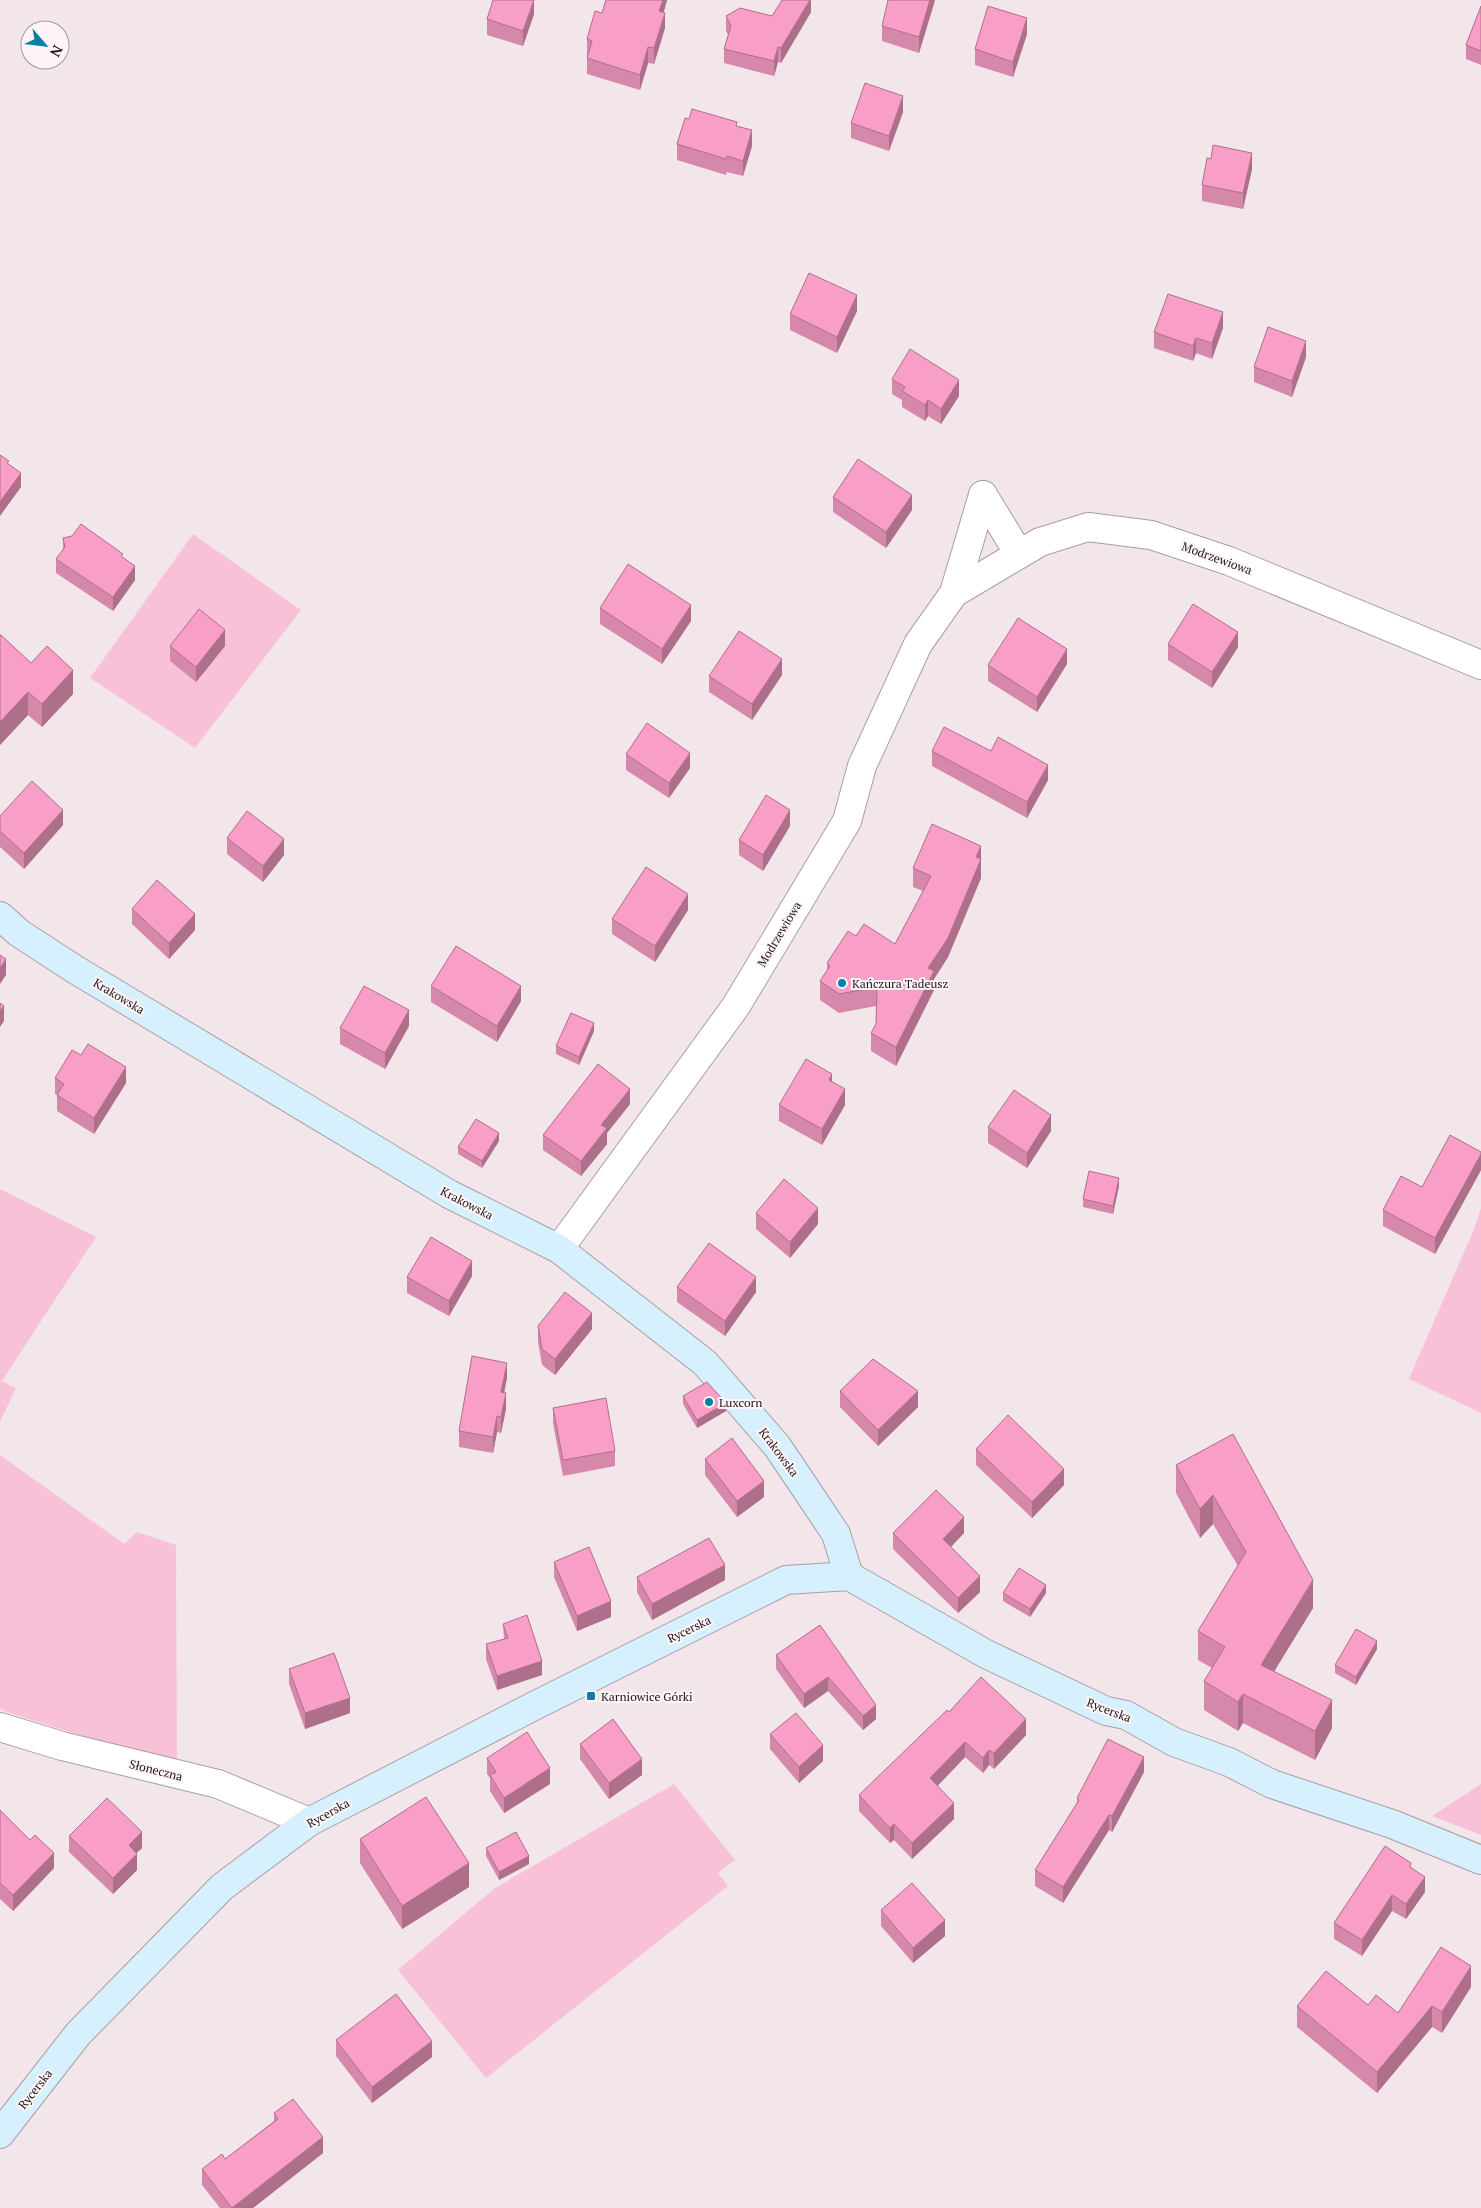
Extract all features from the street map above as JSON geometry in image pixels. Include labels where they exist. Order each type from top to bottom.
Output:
[{"type":"street","name":"Modrzewiowa","points":[[560,1249],[741,998],[847,821],[862,766],[918,644],[954,593],[983,495],[1019,554]]},
{"type":"street","name":"Modrzewiowa","points":[[954,593],[1040,542],[1088,527],[1151,535],[1229,561],[1481,665]]},
{"type":"street","name":"Krakowska","points":[[0,916],[19,933],[76,970],[448,1194],[560,1249],[705,1363],[778,1446],[836,1534],[849,1576]]},
{"type":"street","name":"Rycerska","points":[[0,2134],[78,2034],[222,1887],[309,1822],[532,1707],[786,1580],[849,1576],[986,1654],[1106,1711],[1126,1715],[1174,1742],[1230,1762],[1272,1784],[1392,1824],[1481,1860]]},
{"type":"street","name":"Słoneczna","points":[[0,1727],[62,1746],[218,1784],[309,1822]]},
{"type":"shaded area","points":[[193,534],[301,610],[195,748],[90,678]]},
{"type":"shaded area","points":[[0,1189],[96,1237],[2,1381],[16,1388],[0,1422]]},
{"type":"shaded area","points":[[1481,1208],[1481,1413],[1409,1379],[1474,1229]]},
{"type":"shaded area","points":[[0,1455],[124,1544],[137,1532],[176,1545],[177,1765],[6,1712],[0,1708]]},
{"type":"shaded area","points":[[674,1784],[735,1860],[718,1873],[728,1886],[486,2078],[398,1970],[495,1888]]},
{"type":"shaded area","points":[[1481,1784],[1481,1835],[1432,1816]]},
{"type":"building","points":[[493,0],[534,0],[523,31],[487,19]]},
{"type":"building","points":[[606,0],[663,0],[659,11],[665,13],[654,48],[648,47],[640,75],[587,58],[592,41],[587,39],[595,11],[602,13]]},
{"type":"building","points":[[782,0],[810,0],[781,48],[778,47],[774,61],[724,49],[731,26],[726,16],[740,8],[772,16]]},
{"type":"building","points":[[888,0],[930,0],[919,37],[882,26]]},
{"type":"building","points":[[988,6],[1027,18],[1013,62],[975,49]]},
{"type":"building","points":[[1481,6],[1481,51],[1466,45]]},
{"type":"building","points":[[865,83],[903,96],[889,136],[851,123]]},
{"type":"building","points":[[692,109],[737,122],[736,126],[752,130],[743,161],[727,156],[726,159],[677,144],[685,118],[689,119]]},
{"type":"building","points":[[1213,145],[1252,153],[1243,193],[1202,185],[1207,158],[1211,159]]},
{"type":"building","points":[[809,273],[857,295],[837,337],[790,314]]},
{"type":"building","points":[[1168,294],[1223,312],[1212,343],[1196,338],[1193,346],[1154,332]]},
{"type":"building","points":[[1268,327],[1306,341],[1292,381],[1254,367]]},
{"type":"building","points":[[910,349],[959,380],[941,409],[928,400],[925,405],[902,391],[905,387],[892,379]]},
{"type":"building","points":[[0,455],[9,461],[7,463],[21,473],[0,502]]},
{"type":"building","points":[[858,459],[912,495],[886,532],[833,497]]},
{"type":"building","points":[[81,524],[123,554],[121,556],[135,566],[113,597],[56,559],[65,547],[63,538],[72,536]]},
{"type":"building","points":[[628,564],[691,605],[662,649],[600,608]]},
{"type":"building","points":[[1193,604],[1238,632],[1212,672],[1168,644]]},
{"type":"building","points":[[199,609],[225,630],[196,667],[170,646]]},
{"type":"building","points":[[1018,618],[1067,649],[1037,697],[988,665]]},
{"type":"building","points":[[739,631],[782,659],[752,704],[709,676]]},
{"type":"building","points":[[0,635],[31,663],[47,646],[73,670],[42,704],[28,692],[0,722]]},
{"type":"building","points":[[647,723],[690,753],[669,783],[626,754]]},
{"type":"building","points":[[944,727],[991,751],[998,737],[1048,765],[1027,802],[932,751]]},
{"type":"building","points":[[32,781],[63,810],[24,853],[0,831],[0,816]]},
{"type":"building","points":[[766,795],[790,810],[763,855],[739,840]]},
{"type":"building","points":[[247,811],[284,839],[263,866],[227,838]]},
{"type":"building","points":[[932,824],[981,846],[976,857],[981,859],[948,938],[928,968],[934,971],[896,1047],[871,1033],[876,1024],[877,987],[839,994],[820,981],[830,966],[827,963],[848,931],[856,936],[864,924],[895,944],[931,876],[913,868]]},
{"type":"building","points":[[646,867],[688,894],[655,946],[612,919]]},
{"type":"building","points":[[157,880],[195,914],[169,943],[132,909]]},
{"type":"building","points":[[456,946],[521,986],[497,1026],[431,986]]},
{"type":"building","points":[[0,955],[6,959],[0,968]]},
{"type":"building","points":[[364,986],[409,1010],[385,1053],[340,1028]]},
{"type":"building","points":[[0,1003],[4,1006],[0,1011]]},
{"type":"building","points":[[571,1013],[594,1023],[579,1057],[556,1046]]},
{"type":"building","points":[[88,1044],[126,1067],[94,1118],[57,1095],[64,1084],[55,1078],[72,1050],[81,1055]]},
{"type":"building","points":[[806,1059],[832,1074],[829,1080],[845,1089],[822,1129],[779,1105]]},
{"type":"building","points":[[598,1064],[630,1089],[601,1125],[607,1128],[581,1161],[543,1135]]},
{"type":"building","points":[[1014,1090],[1051,1115],[1027,1153],[988,1127]]},
{"type":"building","points":[[476,1119],[499,1133],[482,1161],[458,1147]]},
{"type":"building","points":[[1450,1135],[1481,1152],[1481,1154],[1435,1238],[1383,1210],[1401,1176],[1422,1187]]},
{"type":"building","points":[[1089,1171],[1119,1178],[1113,1206],[1083,1199]]},
{"type":"building","points":[[784,1179],[818,1208],[790,1242],[756,1213]]},
{"type":"building","points":[[431,1237],[472,1261],[449,1301],[407,1277]]},
{"type":"building","points":[[709,1243],[756,1277],[725,1321],[677,1287]]},
{"type":"building","points":[[565,1292],[592,1313],[555,1359],[542,1349],[538,1326]]},
{"type":"building","points":[[472,1356],[507,1363],[501,1392],[506,1393],[501,1417],[497,1416],[493,1437],[459,1431]]},
{"type":"building","points":[[873,1359],[918,1391],[878,1430],[840,1391]]},
{"type":"building","points":[[707,1382],[726,1403],[697,1420],[683,1396]]},
{"type":"building","points":[[606,1398],[615,1451],[563,1460],[553,1408]]},
{"type":"building","points":[[1008,1415],[1064,1469],[1032,1502],[976,1449]]},
{"type":"building","points":[[1233,1434],[1313,1580],[1261,1665],[1332,1700],[1315,1731],[1243,1694],[1238,1702],[1204,1681],[1225,1647],[1198,1631],[1246,1552],[1213,1495],[1200,1509],[1176,1465]]},
{"type":"building","points":[[732,1438],[764,1481],[737,1501],[705,1459]]},
{"type":"building","points":[[936,1490],[964,1517],[943,1539],[980,1576],[958,1598],[893,1533]]},
{"type":"building","points":[[709,1538],[725,1565],[652,1604],[637,1577]]},
{"type":"building","points":[[589,1547],[611,1601],[577,1616],[554,1562]]},
{"type":"building","points":[[1019,1568],[1046,1585],[1030,1609],[1003,1593]]},
{"type":"building","points":[[527,1615],[542,1661],[497,1676],[486,1644],[508,1638],[503,1624]]},
{"type":"building","points":[[820,1625],[876,1705],[863,1716],[828,1677],[804,1694],[776,1655]]},
{"type":"building","points":[[1356,1629],[1377,1641],[1356,1677],[1335,1665]]},
{"type":"building","points":[[334,1653],[350,1698],[305,1713],[289,1669]]},
{"type":"building","points":[[981,1677],[1026,1719],[994,1753],[989,1750],[983,1758],[965,1742],[930,1778],[954,1803],[912,1843],[894,1824],[890,1828],[859,1795],[947,1710],[949,1712]]},
{"type":"building","points":[[796,1713],[823,1745],[799,1767],[770,1734]]},
{"type":"building","points":[[613,1719],[642,1759],[609,1783],[580,1744]]},
{"type":"building","points":[[527,1732],[550,1768],[504,1798],[490,1775],[496,1772],[487,1758]]},
{"type":"building","points":[[1108,1739],[1144,1757],[1112,1816],[1109,1815],[1063,1887],[1035,1870],[1079,1800],[1077,1798]]},
{"type":"building","points":[[426,1797],[469,1863],[402,1906],[360,1839]]},
{"type":"building","points":[[107,1798],[142,1832],[129,1845],[137,1854],[113,1878],[69,1836]]},
{"type":"building","points":[[0,1810],[30,1840],[35,1835],[54,1853],[13,1895],[0,1883]]},
{"type":"building","points":[[516,1832],[529,1856],[499,1872],[486,1848]]},
{"type":"building","points":[[1385,1846],[1411,1863],[1410,1867],[1425,1877],[1406,1904],[1392,1895],[1362,1940],[1334,1923]]},
{"type":"building","points":[[912,1883],[945,1920],[913,1948],[881,1910]]},
{"type":"building","points":[[1441,1947],[1471,1966],[1442,2012],[1432,2006],[1377,2072],[1297,2006],[1326,1971],[1368,2005],[1376,1995],[1398,2013]]},
{"type":"building","points":[[396,1994],[432,2041],[372,2087],[336,2040]]},
{"type":"building","points":[[293,2099],[323,2137],[232,2208],[202,2169],[222,2154],[225,2159],[278,2119],[274,2113]]},
{"type":"place","name":"Kańczura Tadeusz","points":[[842,983]]},
{"type":"place","name":"Luxcorn","points":[[709,1402]]},
{"type":"place","name":"Karniowice Górki","points":[[591,1696]]}]
